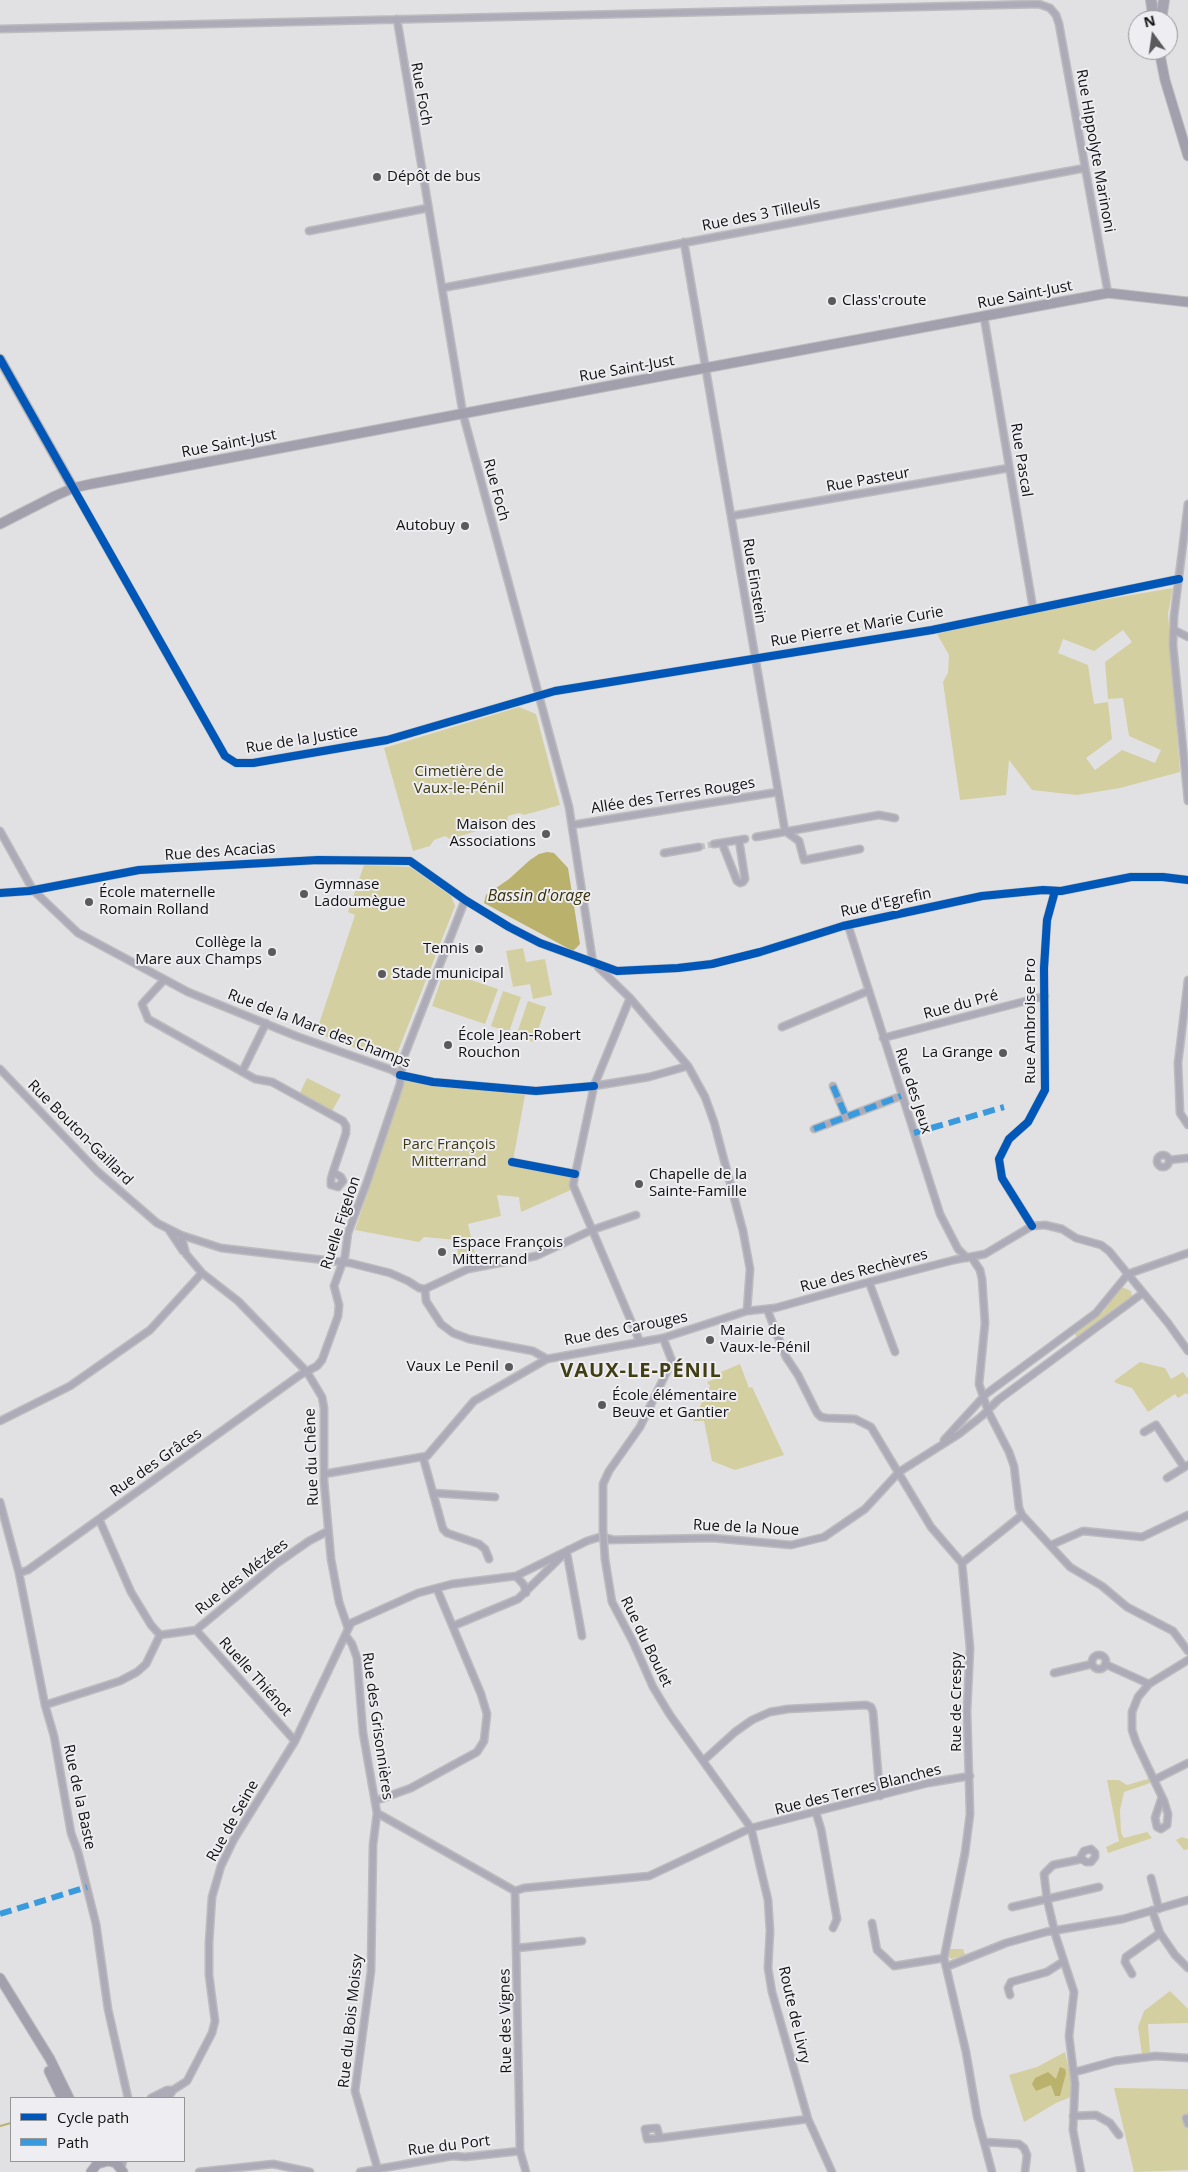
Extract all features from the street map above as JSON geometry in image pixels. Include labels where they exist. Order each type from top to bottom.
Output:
[{"type":"street","name":"Rue HIppolyte Marinoni","points":[[398,19],[1039,4],[1050,8],[1056,15],[1059,24],[1108,293]]},
{"type":"street","points":[[0,29],[398,19]]},
{"type":"street","name":"Rue Foch","points":[[398,19],[463,414],[569,807],[593,963]]},
{"type":"street","points":[[1161,60],[1165,80],[1188,156]]},
{"type":"street","name":"Rue des 3 Tilleuls","points":[[442,288],[1085,168]]},
{"type":"street","points":[[309,230],[428,208]]},
{"type":"street","name":"Rue Einstein","points":[[684,242],[785,831]]},
{"type":"street","name":"Rue Saint-Just","points":[[0,524],[73,488],[705,368],[1108,293],[1188,302]]},
{"type":"street","name":"Rue Pascal","points":[[984,317],[1033,608]]},
{"type":"street","points":[[0,359],[73,488]]},
{"type":"street","name":"Rue Pasteur","points":[[731,516],[1009,468]]},
{"type":"street","name":"Rue de la Justice","points":[[73,488],[225,756],[232,762],[253,762],[387,740],[538,696]]},
{"type":"street","points":[[1188,504],[1174,630],[1175,676],[1188,801]]},
{"type":"street","name":"Rue Pierre et Marie Curie","points":[[538,696],[754,658],[932,630],[1179,579]]},
{"type":"street","points":[[1174,630],[1188,637]]},
{"type":"street","name":"Allée des Terres Rouges","points":[[572,825],[778,792]]},
{"type":"street","points":[[756,837],[879,815],[894,818]]},
{"type":"street","name":"Rue de la Mare des Champs","points":[[0,831],[33,890],[78,933],[120,956],[134,961],[164,980],[266,1023],[392,1070],[400,1075],[433,1082],[536,1091],[594,1086],[649,1077],[688,1066]]},
{"type":"street","points":[[785,831],[799,841],[804,860],[860,849]]},
{"type":"street","points":[[714,844],[742,839],[745,879],[743,882],[737,881],[722,843]]},
{"type":"street","points":[[664,853],[699,847]]},
{"type":"street","name":"Rue des Acacias","points":[[0,893],[33,890],[139,870],[318,860],[410,861]]},
{"type":"street","name":"Rue d'Egrefin","points":[[410,861],[465,900],[540,943],[616,971],[678,968],[712,964],[760,952],[848,925],[982,896],[1043,890],[1055,891],[1130,877],[1163,877],[1188,880]]},
{"type":"street","name":"Rue Ambroise Pro","points":[[1032,1226],[1002,1178],[999,1160],[1009,1139],[1028,1122],[1045,1090],[1047,920],[1055,891]]},
{"type":"street","name":"Ruelle Figelon","points":[[307,1372],[322,1360],[338,1316],[339,1306],[334,1286],[345,1256],[348,1233],[400,1084],[403,1059],[409,1041],[465,900]]},
{"type":"street","name":"Rue des Jeux","points":[[848,925],[940,1214],[958,1249],[980,1270],[985,1323],[978,1378],[988,1411],[1014,1466],[1019,1508],[1022,1514]]},
{"type":"street","points":[[593,963],[630,998],[688,1066],[708,1105],[743,1231],[750,1269],[747,1311]]},
{"type":"street","points":[[164,980],[142,1004],[148,1019],[255,1079],[272,1082],[343,1121],[346,1126],[346,1133],[333,1172]]},
{"type":"street","points":[[1188,980],[1178,1063],[1180,1113],[1188,1126]]},
{"type":"street","points":[[782,1027],[868,991]]},
{"type":"street","name":"Rue du Pré","points":[[883,1038],[1045,996]]},
{"type":"street","points":[[630,998],[594,1086],[573,1185],[640,1342]]},
{"type":"street","points":[[242,1072],[266,1023]]},
{"type":"street","name":"Rue Bouton-Gaillard","points":[[0,1069],[97,1171],[157,1223],[181,1235],[186,1254]]},
{"type":"street","points":[[833,1086],[846,1117]]},
{"type":"street","points":[[814,1129],[902,1096]]},
{"type":"street","points":[[1169,1160],[1188,1158]]},
{"type":"street","points":[[512,1162],[575,1174]]},
{"type":"street","points":[[181,1235],[221,1248],[342,1263],[390,1273],[418,1288],[425,1289],[468,1269],[536,1256],[592,1230],[636,1215]]},
{"type":"street","points":[[1032,1226],[1045,1225],[1062,1230],[1076,1238],[1101,1245],[1109,1251],[1168,1323],[1188,1352]]},
{"type":"street","name":"Rue des Rechèvres","points":[[768,1309],[985,1254],[1032,1226]]},
{"type":"street","name":"Rue Bouton-Gaillard","points":[[169,1230],[202,1272]]},
{"type":"street","points":[[1128,1274],[1186,1252]]},
{"type":"street","points":[[0,1421],[70,1386],[150,1330],[202,1272]]},
{"type":"street","name":"Rue du Chêne","points":[[202,1272],[238,1301],[307,1372],[322,1397],[324,1408],[324,1474],[328,1531],[334,1578],[348,1628]]},
{"type":"street","name":"Rue de la Noue","points":[[938,1447],[983,1397],[1096,1312],[1128,1274]]},
{"type":"street","points":[[869,1282],[895,1352]]},
{"type":"street","points":[[425,1289],[426,1301],[441,1324],[453,1334],[469,1339],[533,1351],[547,1359]]},
{"type":"street","name":"Rue de la Noue","points":[[348,1628],[351,1623],[418,1593],[437,1590],[452,1584],[516,1576],[587,1541],[598,1539],[712,1538],[777,1544],[806,1543],[824,1537],[865,1509],[899,1472],[959,1434],[988,1411],[998,1400],[1143,1293]]},
{"type":"street","points":[[768,1309],[786,1357],[798,1375],[817,1413],[821,1417],[827,1418],[855,1419],[871,1427],[931,1527],[962,1563],[1022,1514],[1070,1568],[1102,1586],[1127,1608],[1173,1631],[1188,1651]]},
{"type":"street","name":"Rue des Carouges","points":[[547,1359],[664,1338],[747,1311],[768,1309]]},
{"type":"street","name":"Rue du Boulet","points":[[664,1338],[672,1361],[640,1427],[609,1471],[603,1484],[605,1559],[612,1602],[633,1642],[653,1687],[670,1715],[752,1828]]},
{"type":"street","points":[[324,1474],[423,1457],[432,1451],[456,1419],[474,1400],[547,1359]]},
{"type":"street","name":"Rue des Grâces","points":[[19,1572],[28,1570],[307,1372]]},
{"type":"street","points":[[1144,1432],[1156,1425],[1186,1466],[1167,1478]]},
{"type":"street","points":[[423,1457],[443,1529],[447,1534],[478,1544],[484,1549],[489,1559]]},
{"type":"street","points":[[432,1493],[495,1497]]},
{"type":"street","name":"Rue de la Baste","points":[[0,1502],[19,1572],[54,1736],[71,1833],[78,1852],[96,1924],[108,2010],[128,2097]]},
{"type":"street","points":[[1051,1545],[1084,1531],[1142,1537],[1188,1514]]},
{"type":"street","points":[[46,1705],[120,1681],[137,1672],[146,1664],[160,1635],[151,1625],[131,1592],[100,1519]]},
{"type":"street","name":"Rue des Mézées","points":[[160,1635],[196,1630],[276,1564],[309,1541],[328,1531]]},
{"type":"street","points":[[568,1552],[582,1636]]},
{"type":"street","name":"Rue de la Noue","points":[[453,1626],[518,1599],[568,1552]]},
{"type":"street","name":"Rue de Crespy","points":[[962,1563],[970,1648],[967,1711],[970,1814],[965,1853],[944,1958],[966,2052],[977,2116],[986,2142],[992,2172]]},
{"type":"street","points":[[516,1576],[524,1585],[526,1593]]},
{"type":"street","points":[[375,1801],[410,1788],[477,1752],[484,1742],[486,1714],[481,1694],[437,1590]]},
{"type":"street","name":"Rue de Seine","points":[[153,2097],[184,2085],[207,2046],[215,2024],[209,1975],[212,1898],[216,1880],[234,1839],[296,1741],[346,1636],[348,1628]]},
{"type":"street","name":"Ruelle Thiénot","points":[[196,1630],[296,1741]]},
{"type":"street","name":"Rue des Grisonnières","points":[[346,1636],[352,1644],[358,1664],[362,1733],[377,1812],[516,1891]]},
{"type":"street","points":[[1092,1664],[1093,1658],[1100,1655],[1104,1658],[1106,1664],[1149,1684]]},
{"type":"street","points":[[1162,1797],[1132,1730],[1132,1712],[1138,1697],[1149,1684],[1188,1660]]},
{"type":"street","points":[[1092,1664],[1098,1669],[1106,1664]]},
{"type":"street","points":[[1054,1673],[1092,1664]]},
{"type":"street","points":[[703,1761],[735,1732],[752,1720],[770,1712],[788,1709],[866,1705],[871,1706],[873,1712],[880,1796]]},
{"type":"street","points":[[1154,1780],[1188,1763]]},
{"type":"street","name":"Rue des Terres Blanches","points":[[516,1891],[524,1888],[649,1876],[752,1828],[928,1783],[970,1776]]},
{"type":"street","name":"Rue du Bois Moissy","points":[[377,1812],[373,1845],[371,1971],[355,2091],[378,2170]]},
{"type":"street","points":[[816,1813],[821,1828],[837,1919],[832,1928]]},
{"type":"street","name":"Route de Livry","points":[[752,1828],[768,1900],[770,1931],[768,1968],[772,1992],[808,2119],[832,2172]]},
{"type":"street","points":[[1081,2172],[1075,2149],[1073,2116],[1075,2072],[1070,2052],[1069,2036],[1074,1992],[1054,1930],[1044,1874],[1053,1865],[1082,1859]]},
{"type":"street","points":[[1151,1878],[1160,1933],[1175,1955],[1188,1968]]},
{"type":"street","points":[[1012,1907],[1099,1887]]},
{"type":"street","name":"Rue des Vignes","points":[[516,1891],[520,2151]]},
{"type":"street","points":[[946,1967],[1006,1943],[1054,1930],[1123,1919],[1188,1900]]},
{"type":"street","points":[[872,1923],[877,1950],[894,1966],[944,1958]]},
{"type":"street","points":[[1132,1974],[1125,1962],[1126,1957],[1160,1933]]},
{"type":"street","points":[[518,1948],[582,1941]]},
{"type":"street","points":[[1010,1995],[1008,1988],[1011,1982],[1047,1972],[1064,1961]]},
{"type":"street","points":[[0,1978],[50,2060],[68,2097]]},
{"type":"street","points":[[21,2012],[62,2097]]},
{"type":"street","points":[[1075,2072],[1115,2061],[1156,2056],[1188,2058]]},
{"type":"street","name":"Rue de Seine","points":[[166,2097],[170,2096],[174,2090]]},
{"type":"street","points":[[1073,2116],[1096,2115],[1110,2123],[1119,2135]]},
{"type":"street","points":[[660,2138],[808,2119]]},
{"type":"street","points":[[986,2142],[1019,2144],[1024,2148],[1026,2155],[1025,2172]]},
{"type":"street","points":[[520,2151],[526,2172]]},
{"type":"street","name":"Rue du Port","points":[[360,2172],[454,2156],[465,2157],[520,2151]]},
{"type":"street","points":[[92,2167],[106,2162]]},
{"type":"street","points":[[199,2172],[273,2164],[310,2172]]},
{"type":"green space","points":[[1173,588],[1168,614],[1180,772],[1120,788],[1077,795],[1032,790],[1009,760],[1006,795],[960,800],[943,682],[948,673],[949,655],[937,634],[1013,615]],"holes":[[[1123,630],[1132,642],[1105,662],[1108,699],[1123,698],[1129,736],[1161,750],[1155,763],[1122,750],[1095,770],[1086,758],[1112,739],[1108,702],[1094,704],[1088,665],[1058,653],[1063,639],[1094,651]]]},
{"type":"green space","name":"Cimetière de Vaux-le-Pénil","points":[[519,707],[536,714],[560,805],[524,815],[519,813],[508,816],[507,822],[450,839],[445,836],[434,840],[430,846],[413,851],[384,748]]},
{"type":"green space","name":"Stade municipal","points":[[364,865],[410,867],[451,896],[455,906],[395,1059],[387,1060],[316,1033],[355,915],[348,912]]},
{"type":"green space","points":[[523,948],[526,962],[545,959],[552,995],[533,999],[530,984],[513,987],[506,951]]},
{"type":"green space","points":[[444,971],[498,989],[485,1024],[432,1006]]},
{"type":"green space","points":[[503,991],[521,997],[509,1032],[491,1026]]},
{"type":"green space","points":[[528,1001],[546,1007],[534,1042],[516,1036]]},
{"type":"green space","points":[[307,1078],[341,1095],[332,1111],[299,1095]]},
{"type":"green space","name":"Parc François Mitterrand","points":[[405,1081],[525,1095],[512,1166],[570,1177],[571,1190],[521,1212],[519,1197],[497,1195],[501,1216],[468,1224],[476,1258],[459,1261],[456,1240],[424,1237],[419,1242],[355,1230]]},
{"type":"green space","points":[[1122,1287],[1131,1291],[1130,1301],[1076,1338],[1075,1332],[1104,1311],[1117,1291]]},
{"type":"green space","points":[[1140,1362],[1165,1368],[1171,1379],[1183,1372],[1188,1379],[1188,1395],[1186,1393],[1178,1398],[1175,1394],[1148,1412],[1132,1388],[1114,1381]]},
{"type":"green space","points":[[740,1364],[749,1388],[752,1387],[784,1455],[735,1470],[712,1461],[704,1421],[693,1421],[710,1386],[707,1382],[717,1378],[716,1374]]},
{"type":"green space","points":[[1151,1778],[1153,1782],[1124,1792],[1120,1810],[1121,1833],[1124,1838],[1147,1832],[1152,1838],[1108,1853],[1106,1847],[1119,1841],[1107,1780],[1119,1780],[1127,1785]]},
{"type":"green space","points":[[1182,1837],[1188,1839],[1188,1849],[1184,1850],[1176,1840]]},
{"type":"green space","points":[[949,1949],[963,1949],[965,1955],[951,1959],[947,1955]]},
{"type":"green space","points":[[1170,1991],[1188,2009],[1188,2023],[1148,2024],[1150,2054],[1142,2054],[1138,2027],[1144,2011]]},
{"type":"green space","points":[[1065,2052],[1071,2078],[1071,2097],[1056,2103],[1024,2122],[1009,2075],[1037,2067]]},
{"type":"green space","points":[[1114,2088],[1188,2089],[1188,2170],[1134,2172]]},
{"type":"water","name":"Bassin d'orage","points":[[554,853],[568,868],[580,944],[573,951],[484,903],[486,895],[509,879],[530,860],[539,854]]},
{"type":"water","points":[[1060,2067],[1065,2069],[1066,2073],[1060,2096],[1055,2096],[1051,2085],[1036,2091],[1032,2084],[1035,2078],[1048,2072],[1056,2079]]},
{"type":"waterway","points":[[0,2126],[10,2123]]},
{"type":"tunnel","points":[[699,847],[714,844]]},
{"type":"marked path","points":[[833,1086],[846,1117],[901,1096]]},
{"type":"marked path","points":[[914,1133],[1004,1107]]},
{"type":"marked path","points":[[814,1129],[846,1117]]},
{"type":"marked path","points":[[0,1914],[87,1887]]},
{"type":"cycle path","points":[[0,359],[225,756],[236,763],[253,763],[387,740],[555,691],[932,630],[1179,579]]},
{"type":"cycle path","points":[[0,893],[29,891],[139,870],[318,860],[410,861],[465,900],[509,927],[540,943],[617,971],[712,964],[760,952],[843,926],[982,896],[1043,890],[1061,891],[1131,877],[1163,877],[1188,880]]},
{"type":"cycle path","points":[[1032,1226],[1002,1178],[999,1159],[1009,1139],[1028,1122],[1045,1090],[1044,968],[1047,920],[1055,891]]},
{"type":"cycle path","points":[[400,1075],[433,1082],[536,1091],[594,1086]]},
{"type":"cycle path","points":[[512,1162],[575,1174]]},
{"type":"place","name":"Dépôt de bus","points":[[377,177]]},
{"type":"place","name":"Class'croute","points":[[832,301]]},
{"type":"place","name":"Autobuy","points":[[465,526]]},
{"type":"place","name":"Maison des Associations","points":[[546,834]]},
{"type":"place","name":"Gymnase Ladoumègue","points":[[304,894]]},
{"type":"place","name":"École maternelle Romain Rolland","points":[[89,902]]},
{"type":"place","name":"Tennis","points":[[479,949]]},
{"type":"place","name":"Collège la Mare aux Champs","points":[[272,952]]},
{"type":"place","name":"Stade municipal","points":[[382,974]]},
{"type":"place","name":"École Jean-Robert Rouchon","points":[[448,1045]]},
{"type":"place","name":"La Grange","points":[[1003,1053]]},
{"type":"place","name":"Chapelle de la Sainte-Famille","points":[[639,1184]]},
{"type":"place","name":"Espace François Mitterrand","points":[[442,1252]]},
{"type":"place","name":"Mairie de Vaux-le-Pénil","points":[[710,1340]]},
{"type":"place","name":"Vaux Le Penil","points":[[509,1367]]},
{"type":"place","name":"École élémentaire Beuve et Gantier","points":[[602,1405]]},
{"type":"district","name":"VAUX-LE-PÉNIL","points":[[641,1371]]}]
